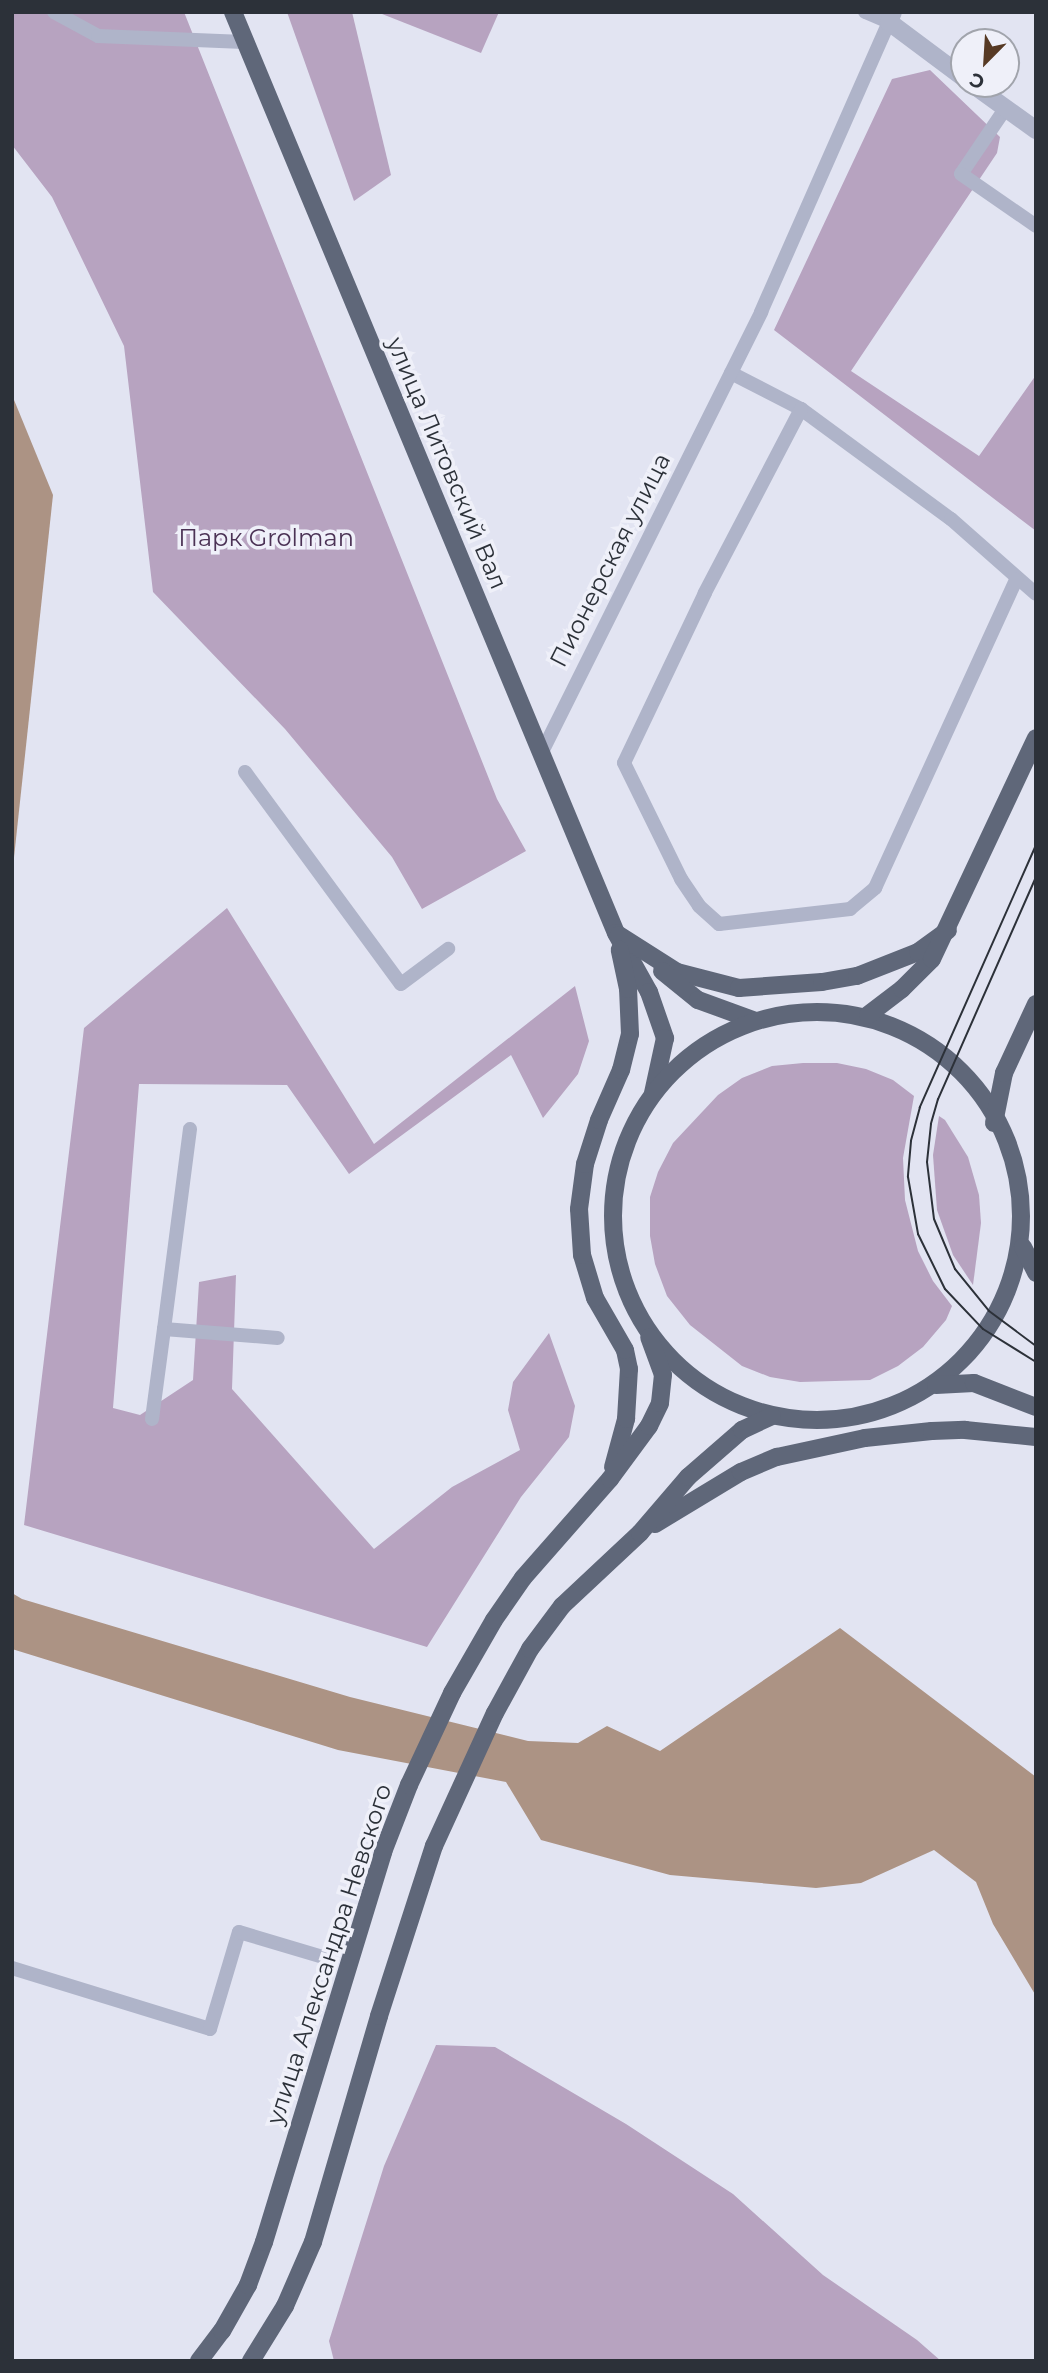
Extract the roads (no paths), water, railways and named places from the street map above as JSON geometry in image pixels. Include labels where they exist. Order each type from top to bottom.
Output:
[{"type":"main road","name":"улица Литовский Вал","points":[[233,12],[616,933],[649,992],[665,1038],[653,1093]]},
{"type":"main road","points":[[867,1015],[902,989],[932,959],[948,930],[1036,738]]},
{"type":"main road","points":[[616,933],[677,972],[739,988],[811,984],[857,976],[918,952],[948,930]]},
{"type":"main road","name":"улица Литовский Вал","points":[[616,933],[698,1000],[753,1020]]},
{"type":"main road","points":[[610,1479],[626,1419],[629,1369],[625,1350],[595,1298],[582,1255],[579,1209],[585,1164],[598,1120],[621,1070],[630,1034],[628,989],[616,933]]},
{"type":"main road","points":[[994,1123],[1004,1073],[1036,1004]]},
{"type":"main road","points":[[1023,1247],[986,1331],[971,1353],[936,1385],[889,1408],[852,1419],[812,1420],[772,1416],[736,1402],[705,1385],[669,1354],[646,1327],[628,1290],[615,1250],[612,1211],[618,1170],[629,1135],[653,1093],[684,1059],[710,1040],[753,1020],[787,1013],[867,1015],[944,1051],[969,1079],[994,1123],[1014,1187],[1023,1247],[1036,1273]]},
{"type":"main road","name":"улица Александра Невского","points":[[199,2361],[222,2331],[248,2285],[264,2242],[383,1852],[409,1784],[452,1693],[494,1620],[523,1578],[610,1479],[649,1426],[660,1403],[663,1375],[646,1327]]},
{"type":"main road","points":[[936,1385],[974,1383],[1036,1407]]},
{"type":"main road","points":[[251,2361],[285,2306],[313,2242],[386,1992],[434,1846],[495,1713],[530,1649],[562,1606],[640,1533],[688,1477],[742,1430],[772,1416]]},
{"type":"main road","points":[[640,1533],[741,1472],[777,1457],[865,1438],[932,1430],[965,1430],[1036,1437]]},
{"type":"street","points":[[891,17],[950,66]]},
{"type":"street","points":[[991,98],[1036,130]]},
{"type":"lane","points":[[54,12],[98,36],[244,42]]},
{"type":"lane","points":[[865,12],[891,17]]},
{"type":"lane","name":"Пионерская улица","points":[[541,754],[761,312],[891,17]]},
{"type":"lane","points":[[1005,108],[961,174],[1036,226]]},
{"type":"lane","points":[[731,373],[801,409],[951,519],[1016,580],[1036,594]]},
{"type":"lane","points":[[801,409],[705,593],[624,763],[681,879],[699,906],[719,925],[850,909],[874,888],[1016,580]]},
{"type":"lane","points":[[245,772],[401,984],[448,949]]},
{"type":"lane","points":[[152,1419],[190,1129]]},
{"type":"lane","points":[[164,1329],[278,1338]]},
{"type":"lane","points":[[12,1968],[210,2028],[239,1933],[323,1957]]},
{"type":"tram line","points":[[1036,845],[920,1107],[911,1141],[908,1177],[918,1234],[945,1289],[983,1329],[1036,1362]]},
{"type":"tram line","points":[[1036,877],[938,1099],[931,1124],[927,1162],[934,1219],[955,1269],[989,1311],[1036,1346]]},
{"type":"park label","name":"Парк Grolman","points":[[266,538]]}]
